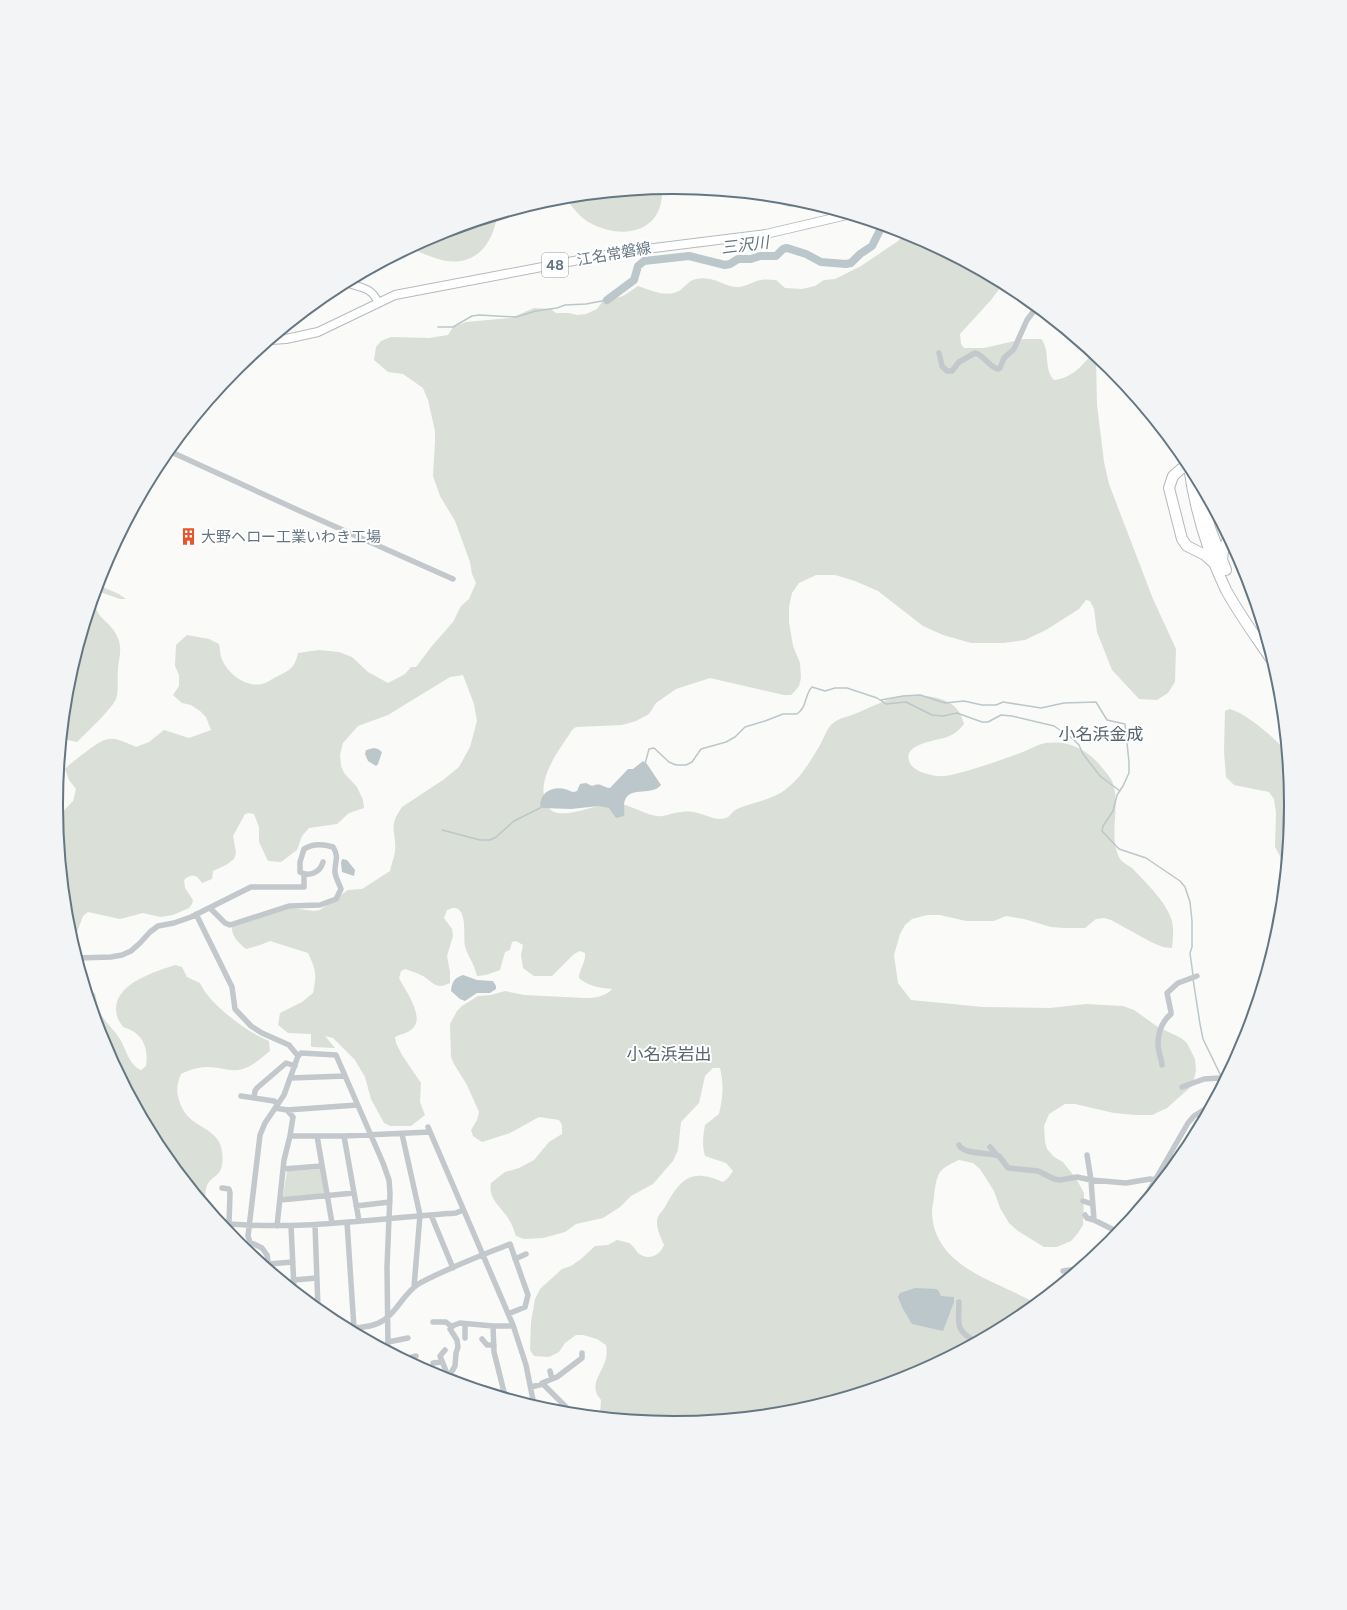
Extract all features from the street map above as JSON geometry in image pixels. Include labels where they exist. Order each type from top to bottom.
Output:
[{"type":"highway","points":[[1183,469],[1173,476],[1169,488],[1182,540],[1187,546],[1219,564],[1257,627]]},
{"type":"highway","points":[[1188,477],[1219,564],[1226,590],[1263,648]]},
{"type":"highway","points":[[1187,546],[1196,546],[1199,544],[1206,528],[1201,499]]},
{"type":"highway","points":[[1206,528],[1223,539]]},
{"type":"highway","points":[[1219,564],[1226,545]]},
{"type":"main road","name":"江名常磐線","points":[[279,339],[318,332],[395,295],[600,256],[766,234],[838,217]]},
{"type":"street","points":[[353,285],[369,290],[374,294],[378,302]]},
{"type":"street","points":[[939,354],[942,366],[947,370],[952,371],[959,362],[975,353],[979,354],[993,367],[998,369],[1000,368],[1004,358],[1014,349],[1027,320],[1033,312]]},
{"type":"street","points":[[175,454],[453,579]]},
{"type":"street","points":[[210,908],[230,925],[289,906],[320,905],[336,899],[341,889],[335,870],[337,857],[332,847],[317,844],[304,848],[299,868],[300,872],[304,874]]},
{"type":"street","points":[[304,874],[321,869],[323,862]]},
{"type":"street","points":[[83,958],[122,955],[131,951],[158,926],[174,923],[196,914],[251,887],[304,887],[304,874]]},
{"type":"street","points":[[196,914],[232,987],[235,1009],[251,1026],[262,1033],[289,1045],[298,1056]]},
{"type":"street","points":[[1162,1065],[1158,1046],[1159,1034],[1163,1020],[1171,1014],[1167,993],[1178,983],[1197,976]]},
{"type":"street","points":[[268,1261],[267,1255],[262,1248],[250,1242],[248,1236],[260,1135],[265,1123],[284,1095],[298,1056],[301,1053],[336,1055],[389,1180],[390,1202],[386,1267],[388,1342],[408,1338]]},
{"type":"street","points":[[254,1098],[257,1088],[286,1064],[295,1066]]},
{"type":"street","points":[[291,1078],[345,1076]]},
{"type":"street","points":[[1182,1087],[1204,1079],[1219,1078]]},
{"type":"street","points":[[241,1096],[274,1101],[277,1106],[287,1110],[357,1105]]},
{"type":"street","points":[[277,1226],[283,1169],[293,1117],[287,1110]]},
{"type":"street","points":[[1167,1164],[1188,1123],[1194,1116],[1201,1112]]},
{"type":"street","points":[[290,1136],[402,1134],[429,1130],[513,1325],[526,1365],[533,1399]]},
{"type":"street","points":[[402,1134],[420,1215],[414,1287]]},
{"type":"street","points":[[317,1136],[332,1223]]},
{"type":"street","points":[[344,1136],[359,1221]]},
{"type":"street","points":[[959,1145],[960,1148],[966,1151],[998,1156]]},
{"type":"street","points":[[990,1147],[1005,1166],[1012,1170],[1038,1171],[1054,1179],[1077,1177],[1091,1180],[1126,1183],[1150,1179],[1156,1180]]},
{"type":"street","points":[[1086,1155],[1091,1180],[1094,1220]]},
{"type":"street","points":[[283,1169],[322,1166]]},
{"type":"street","points":[[222,1188],[229,1189],[229,1223]]},
{"type":"street","points":[[280,1200],[354,1193]]},
{"type":"street","points":[[1083,1201],[1092,1204]]},
{"type":"street","points":[[356,1206],[390,1202]]},
{"type":"street","points":[[230,1224],[249,1226],[291,1226],[456,1212],[463,1210]]},
{"type":"street","points":[[431,1214],[454,1268]]},
{"type":"street","points":[[1084,1215],[1112,1229]]},
{"type":"street","points":[[347,1222],[353,1325]]},
{"type":"street","points":[[314,1224],[318,1301]]},
{"type":"street","points":[[291,1226],[293,1280],[317,1278]]},
{"type":"street","points":[[358,1328],[375,1324],[388,1318],[405,1295],[414,1287],[482,1255],[510,1244],[528,1295],[526,1307],[508,1314]]},
{"type":"street","points":[[515,1260],[526,1254]]},
{"type":"street","points":[[273,1265],[293,1262]]},
{"type":"street","points":[[1063,1271],[1068,1270]]},
{"type":"street","points":[[959,1302],[958,1323],[960,1331],[971,1339]]},
{"type":"street","points":[[443,1315],[445,1322]]},
{"type":"street","points":[[433,1322],[445,1322],[452,1327]]},
{"type":"street","points":[[452,1327],[460,1323],[493,1326],[513,1325]]},
{"type":"street","points":[[465,1324],[465,1338]]},
{"type":"street","points":[[493,1326],[495,1358],[505,1392]]},
{"type":"street","points":[[451,1373],[455,1366],[456,1353],[458,1349],[457,1340],[450,1329],[452,1327]]},
{"type":"street","points":[[482,1339],[487,1345],[494,1345]]},
{"type":"street","points":[[445,1350],[441,1354],[442,1362],[446,1371]]},
{"type":"street","points":[[531,1387],[543,1384],[542,1383],[552,1379],[582,1358],[582,1353]]},
{"type":"street","points":[[433,1363],[442,1362]]},
{"type":"street","points":[[550,1371],[552,1379]]},
{"type":"street","points":[[543,1384],[564,1405]]},
{"type":"shaded area","points":[[662,195],[661,204],[656,215],[649,223],[640,229],[629,231],[604,229],[588,222],[570,204],[634,196]]},
{"type":"shaded area","points":[[780,204],[794,206],[789,207]]},
{"type":"shaded area","points":[[496,221],[490,239],[477,254],[468,259],[447,261],[418,251],[440,241]]},
{"type":"shaded area","points":[[900,239],[944,257],[1000,289],[960,334],[961,344],[964,348],[984,348],[1024,339],[1041,339],[1046,349],[1049,371],[1054,380],[1070,375],[1089,358],[1096,365],[1097,405],[1104,462],[1109,484],[1153,599],[1176,649],[1175,682],[1168,693],[1157,700],[1139,699],[1112,670],[1097,632],[1094,609],[1090,601],[1086,600],[1079,609],[1046,630],[1025,640],[1003,643],[971,643],[943,635],[923,626],[878,591],[855,581],[835,575],[816,575],[799,583],[792,593],[789,607],[789,622],[793,646],[800,663],[801,678],[799,686],[791,695],[784,695],[710,678],[676,689],[656,703],[649,714],[636,721],[622,725],[576,727],[572,730],[550,767],[544,787],[544,797],[548,807],[553,812],[561,813],[570,813],[610,803],[617,803],[657,816],[689,812],[724,819],[737,809],[772,797],[788,788],[804,771],[832,724],[841,718],[902,696],[915,695],[938,698],[945,701],[957,710],[961,715],[964,724],[952,735],[927,742],[914,748],[910,752],[908,758],[911,765],[927,774],[945,776],[963,772],[1045,743],[1053,742],[1075,746],[1094,758],[1112,781],[1116,800],[1114,831],[1116,850],[1120,859],[1132,868],[1165,906],[1173,924],[1172,948],[1163,947],[1151,942],[1111,920],[1104,918],[1096,919],[1085,928],[1064,928],[1051,927],[1024,919],[1006,916],[994,921],[966,921],[940,915],[927,915],[912,919],[905,925],[900,934],[894,955],[898,983],[911,1000],[983,1007],[1050,1008],[1086,1004],[1123,1006],[1134,1010],[1158,1027],[1181,1038],[1187,1043],[1195,1059],[1196,1070],[1193,1085],[1167,1108],[1152,1115],[1114,1113],[1075,1104],[1065,1104],[1049,1114],[1044,1126],[1047,1149],[1054,1157],[1063,1162],[1077,1180],[1084,1193],[1083,1225],[1071,1241],[1057,1247],[1044,1247],[1018,1231],[1009,1223],[1000,1208],[994,1191],[980,1169],[973,1163],[959,1160],[943,1169],[936,1182],[932,1211],[935,1230],[943,1246],[955,1259],[969,1270],[1030,1300],[1013,1313],[979,1334],[944,1353],[870,1383],[832,1395],[793,1404],[753,1410],[674,1416],[600,1411],[601,1400],[597,1395],[595,1386],[606,1359],[606,1345],[597,1339],[583,1335],[576,1335],[565,1343],[559,1352],[549,1357],[534,1356],[530,1350],[531,1322],[535,1299],[540,1289],[562,1269],[571,1266],[595,1246],[608,1245],[617,1240],[629,1243],[638,1253],[646,1257],[657,1254],[664,1245],[659,1234],[657,1222],[658,1217],[676,1189],[688,1178],[695,1176],[703,1176],[723,1182],[728,1178],[733,1171],[726,1163],[705,1156],[703,1144],[705,1125],[719,1114],[722,1091],[720,1068],[713,1068],[705,1076],[699,1103],[681,1122],[678,1150],[673,1161],[653,1184],[631,1196],[620,1207],[603,1218],[576,1224],[565,1232],[543,1238],[524,1239],[516,1236],[509,1220],[495,1202],[491,1194],[491,1183],[505,1172],[519,1168],[534,1160],[549,1142],[562,1134],[562,1125],[559,1120],[539,1117],[510,1133],[482,1142],[473,1136],[471,1130],[477,1120],[479,1112],[467,1085],[451,1057],[450,1024],[457,1011],[462,1006],[478,996],[491,995],[505,991],[524,995],[585,998],[606,994],[612,989],[594,986],[579,978],[585,953],[580,951],[574,954],[552,976],[534,976],[523,968],[521,955],[523,945],[516,941],[512,942],[510,950],[505,952],[500,970],[486,975],[477,976],[465,946],[464,920],[462,914],[459,909],[454,908],[447,910],[444,918],[452,929],[453,936],[447,956],[450,972],[450,983],[440,986],[432,983],[421,975],[405,969],[401,971],[399,978],[413,1004],[417,1018],[416,1024],[412,1029],[395,1037],[396,1043],[402,1055],[421,1083],[420,1102],[425,1115],[411,1126],[390,1126],[384,1123],[371,1099],[365,1077],[355,1060],[333,1038],[325,1036],[335,1048],[312,1047],[311,1034],[288,1033],[278,1025],[280,1013],[302,1002],[313,993],[315,972],[308,953],[270,941],[246,949],[236,939],[232,930],[232,926],[290,908],[314,911],[320,910],[348,890],[362,889],[390,871],[395,852],[394,825],[397,814],[402,807],[443,780],[459,767],[470,747],[477,721],[474,704],[463,675],[450,677],[388,715],[358,726],[343,743],[340,755],[341,766],[344,773],[357,787],[363,800],[364,808],[349,813],[337,824],[309,828],[302,836],[297,850],[281,862],[268,861],[259,842],[259,827],[254,814],[245,814],[233,836],[236,853],[234,859],[226,865],[213,871],[212,879],[202,883],[196,876],[189,876],[184,880],[185,888],[193,900],[192,904],[189,908],[173,915],[160,917],[143,913],[120,919],[88,912],[83,916],[77,932],[68,885],[64,845],[63,811],[73,801],[76,789],[69,780],[65,769],[87,751],[100,742],[106,740],[115,739],[136,747],[149,742],[164,730],[189,738],[211,730],[206,717],[200,711],[191,705],[182,703],[173,695],[179,686],[179,675],[175,666],[176,645],[187,635],[209,639],[219,644],[221,657],[227,668],[237,678],[249,684],[256,685],[266,683],[291,668],[298,653],[319,650],[339,652],[352,657],[368,672],[388,683],[405,674],[411,667],[416,667],[453,622],[461,606],[469,599],[476,583],[455,521],[440,496],[433,476],[435,431],[428,400],[423,388],[403,374],[388,372],[374,360],[376,347],[381,341],[391,337],[429,338],[448,335],[453,327],[466,322],[511,318],[534,308],[551,309],[556,313],[569,313],[577,315],[586,314],[597,309],[602,302],[623,296],[638,286],[658,293],[669,294],[679,291],[689,282],[703,278],[738,287],[761,280],[776,280],[785,288],[802,289],[815,286],[824,280],[835,279],[861,266]]},
{"type":"shaded area","points":[[103,587],[119,594],[126,599],[120,599],[101,592]]},
{"type":"shaded area","points":[[96,606],[101,617],[114,630],[120,645],[117,692],[116,699],[109,709],[77,742],[67,740],[68,725],[84,647]]},
{"type":"shaded area","points":[[1230,709],[1245,716],[1281,745],[1284,805],[1282,859],[1275,847],[1276,813],[1274,799],[1269,792],[1234,785],[1226,777],[1224,752],[1225,711]]},
{"type":"shaded area","points":[[374,748],[382,752],[376,766],[368,761],[365,754],[366,750]]},
{"type":"shaded area","points":[[643,761],[647,764],[661,785],[653,790],[632,793],[628,796],[624,802],[624,816],[616,818],[609,808],[599,806],[571,809],[543,808],[540,806],[543,796],[549,790],[558,788],[574,792],[577,791],[580,784],[586,783],[592,786],[600,785],[610,788],[628,769],[633,769]]},
{"type":"shaded area","points":[[342,859],[347,860],[355,870],[354,876],[342,872]]},
{"type":"shaded area","points":[[175,965],[182,967],[187,977],[200,983],[212,1000],[230,1017],[251,1032],[269,1041],[270,1051],[256,1062],[243,1069],[235,1070],[204,1067],[181,1074],[177,1093],[183,1109],[193,1121],[216,1138],[222,1150],[223,1161],[221,1168],[208,1184],[206,1197],[189,1177],[145,1110],[109,1039],[95,1001],[92,992],[95,993],[97,1006],[102,1016],[120,1039],[131,1061],[141,1070],[146,1066],[147,1059],[143,1041],[130,1029],[123,1027],[117,1016],[116,1005],[126,988],[145,976]]},
{"type":"shaded area","points":[[463,975],[477,980],[493,981],[496,989],[490,993],[477,993],[465,1001],[460,999],[451,991],[454,981]]},
{"type":"shaded area","points":[[321,1169],[325,1192],[324,1194],[284,1198],[283,1196],[287,1171]]},
{"type":"shaded area","points":[[915,1288],[936,1289],[941,1296],[954,1297],[954,1302],[943,1331],[912,1324],[898,1297],[900,1293]]},
{"type":"waterway","name":"三沢川","points":[[607,300],[634,280],[638,266],[644,261],[689,256],[725,265],[738,259],[751,259],[760,256],[776,256],[783,249],[787,248],[806,254],[821,262],[846,264],[851,263],[860,254],[872,246],[880,231]]},
{"type":"waterway","points":[[438,327],[453,327],[472,316],[516,317],[565,305],[586,304],[607,300]]},
{"type":"waterway","points":[[645,764],[649,749],[654,748],[669,762],[676,765],[686,765],[692,762],[701,749],[726,742],[735,737],[745,727],[783,714],[797,714],[803,708],[808,693],[812,687],[825,691],[835,688],[847,688],[877,698],[886,704],[906,702],[932,715],[943,716],[957,713],[982,722],[988,722],[1001,715],[1012,716],[1054,726],[1073,739],[1079,745],[1083,754],[1100,776],[1120,791]]},
{"type":"waterway","points":[[881,700],[920,695],[945,703],[964,701],[982,705],[996,705],[1003,702],[1041,708],[1064,703],[1096,702],[1107,720],[1125,724],[1129,773],[1117,795],[1113,811],[1103,826],[1102,831],[1119,849],[1146,858],[1180,881],[1185,887],[1190,902],[1192,921],[1192,947],[1190,953],[1193,975]]},
{"type":"waterway","points":[[442,830],[480,840],[490,840],[496,837],[514,821],[542,807]]},
{"type":"waterway","points":[[1193,979],[1203,1039],[1221,1075]]},
{"type":"place","name":"大野ヘロー工業いわき工場","points":[[188,537]]},
{"type":"district","name":"小名浜金成","points":[[1101,734]]},
{"type":"district","name":"小名浜岩出","points":[[669,1054]]}]
